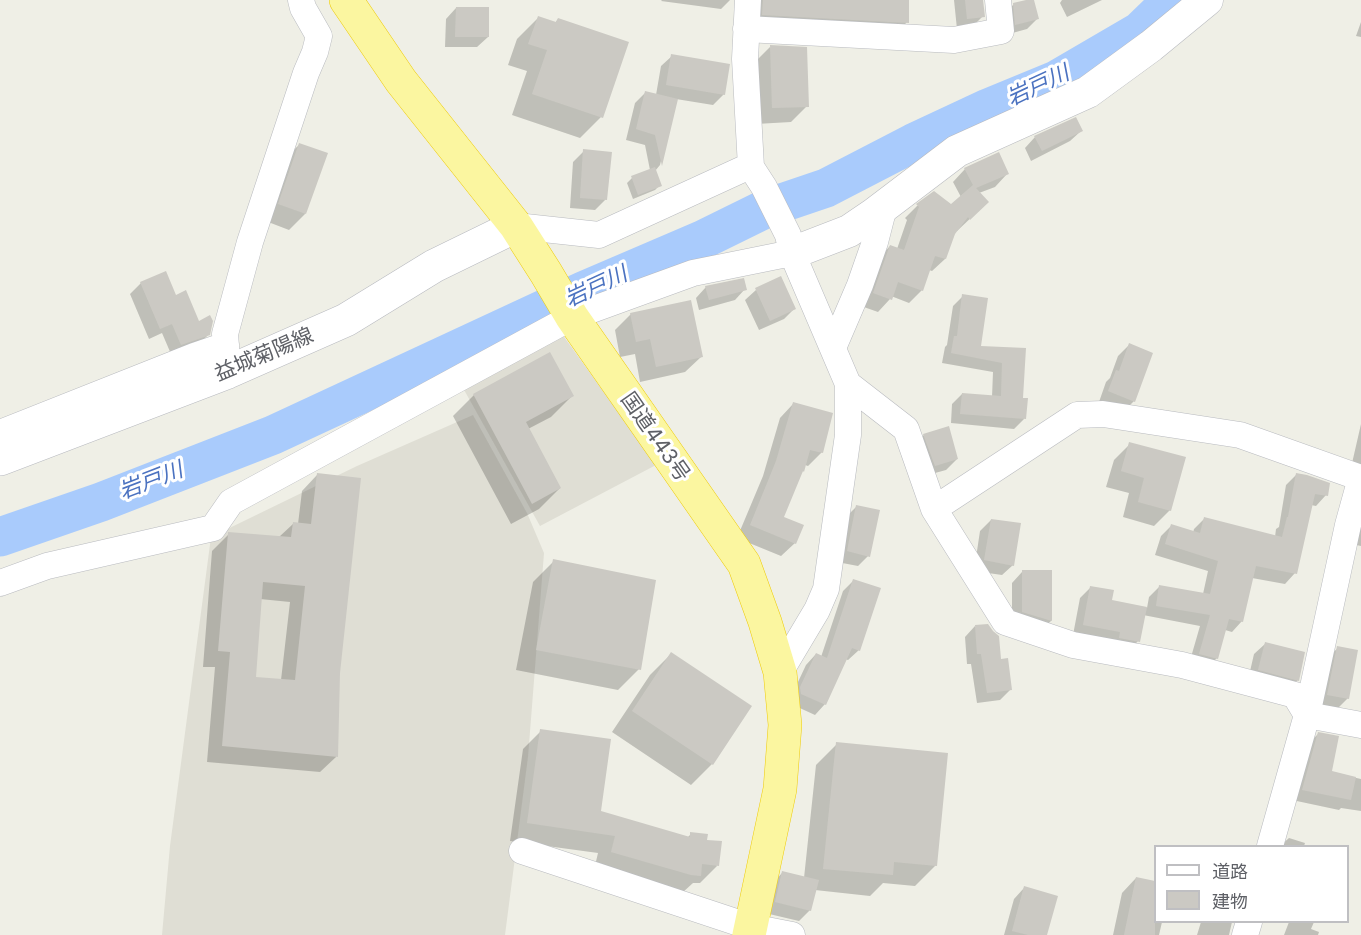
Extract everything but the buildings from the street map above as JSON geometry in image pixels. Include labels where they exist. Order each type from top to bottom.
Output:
[{"type":"highway","name":"国道443号","points":[[346,0],[401,81],[523,237],[572,317],[744,564],[780,672],[784,725],[780,789],[750,931]]},
{"type":"main road","name":"益城菊陽線","points":[[0,459],[227,358],[346,320],[434,266],[523,237]]},
{"type":"street","points":[[0,433],[194,356],[227,358],[225,334],[250,242],[319,36],[301,0]]},
{"type":"street","points":[[748,0],[745,58],[751,167],[764,187],[790,244],[849,384],[848,435],[826,589],[817,610],[780,672]]},
{"type":"street","points":[[746,29],[954,40],[1001,31],[998,0]]},
{"type":"street","points":[[0,583],[47,566],[213,528],[231,502],[572,317],[693,273],[790,244],[849,231],[957,151],[1088,92],[1151,46],[1208,0]]},
{"type":"street","points":[[523,237],[599,235],[751,167]]},
{"type":"street","points":[[833,348],[860,285],[884,207]]},
{"type":"street","points":[[849,384],[906,429],[934,509],[1005,622],[1073,645],[1182,664],[1295,695],[1307,716]]},
{"type":"street","points":[[934,509],[1077,415],[1104,414],[1240,435],[1361,478],[1348,525],[1307,716],[1270,845]]},
{"type":"street","points":[[1307,716],[1361,725]]},
{"type":"street","points":[[522,851],[750,931],[792,935]]},
{"type":"shaded area","points":[[562,334],[656,465],[540,526],[463,388]]},
{"type":"shaded area","points":[[473,415],[527,513],[544,553],[528,757],[505,935],[162,935],[170,846],[211,537],[357,466]]},
{"type":"waterway","name":"岩戸川","points":[[0,537],[101,502],[273,435],[583,291],[702,240],[767,208],[826,188],[913,143],[1056,80],[1140,31],[1172,0]]}]
